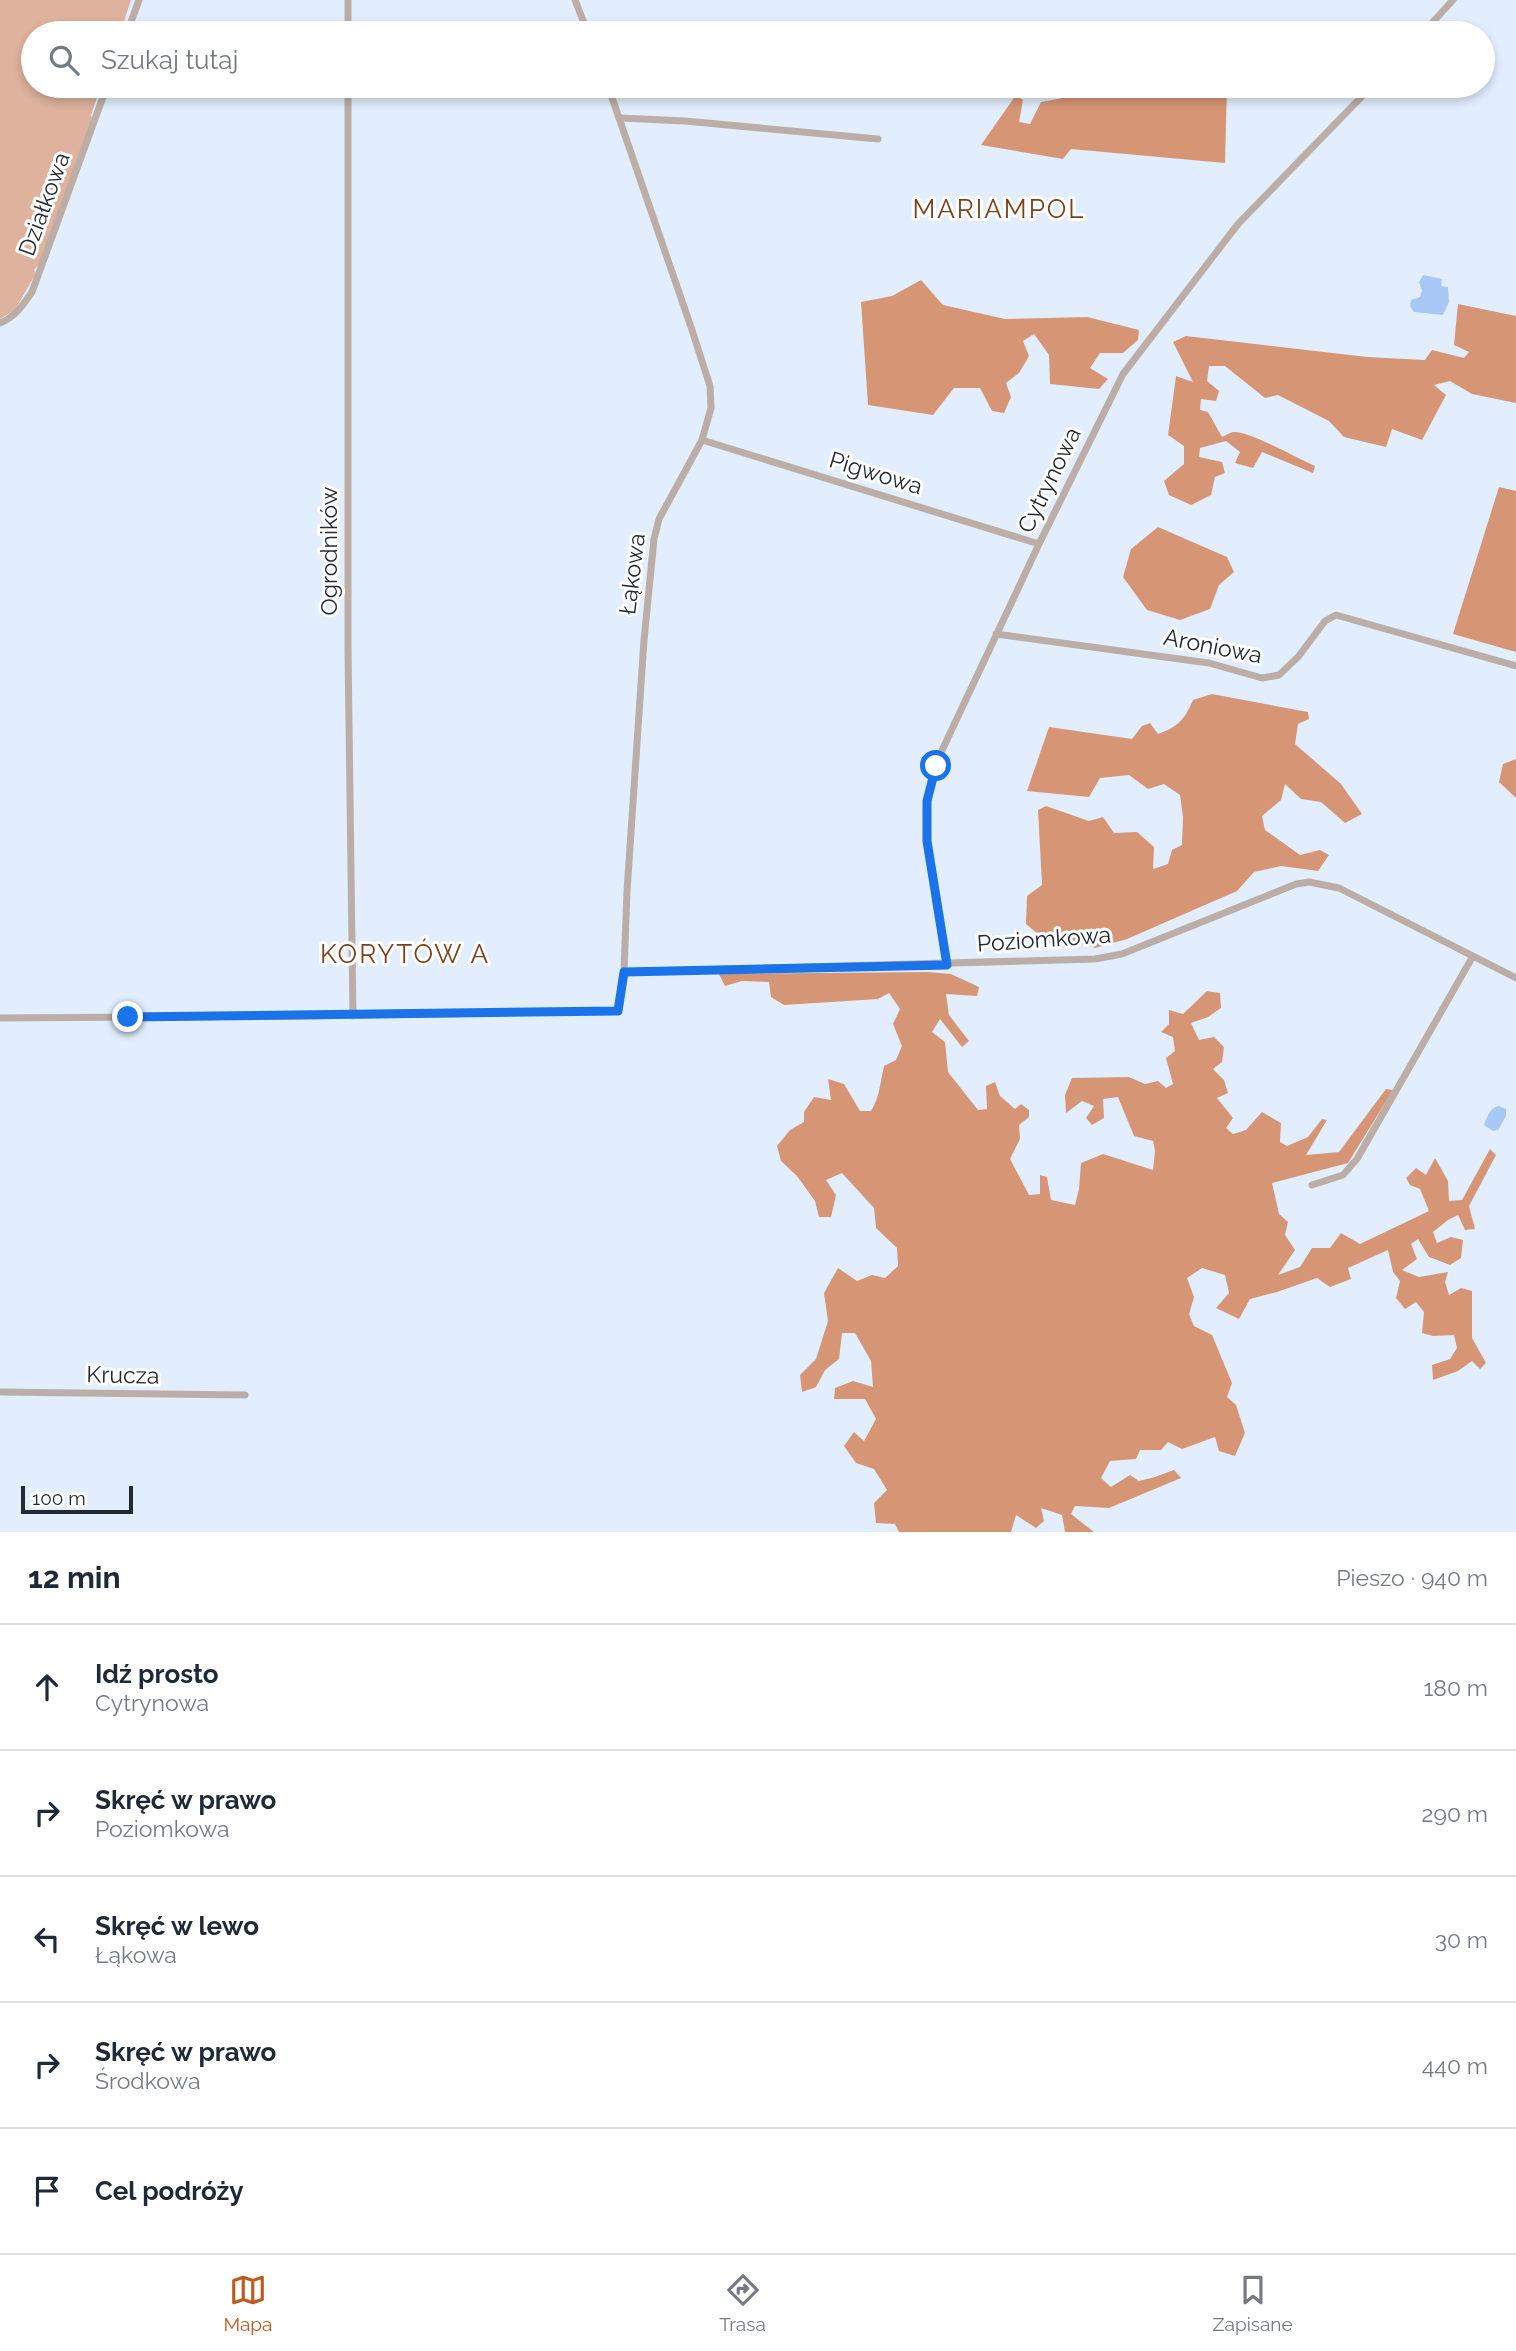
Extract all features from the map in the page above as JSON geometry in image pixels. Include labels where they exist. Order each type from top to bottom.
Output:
[{"type":"street","points":[[131,21],[139,0]]},
{"type":"street","points":[[348,0],[348,21]]},
{"type":"street","points":[[575,0],[583,21]]},
{"type":"street","points":[[1434,21],[1453,0]]},
{"type":"street","name":"Działkowa","points":[[0,323],[9,319],[32,292],[103,98]]},
{"type":"street","name":"Ogrodników","points":[[348,98],[348,651],[353,1016]]},
{"type":"street","name":"Łąkowa","points":[[353,1016],[618,1011],[624,972],[627,891],[653,540],[659,519],[702,440],[711,408],[710,386],[612,98]]},
{"type":"street","name":"Cytrynowa","points":[[947,965],[927,841],[927,801],[937,761],[996,634],[1123,374],[1238,224],[1360,98]]},
{"type":"street","points":[[620,118],[685,121],[878,139]]},
{"type":"street","name":"Pigwowa","points":[[702,440],[1039,544]]},
{"type":"street","name":"Aroniowa","points":[[996,634],[1209,663],[1262,678],[1279,675],[1298,657],[1325,621],[1336,615],[1516,666]]},
{"type":"street","name":"Poziomkowa","points":[[624,972],[1095,959],[1122,954],[1283,889],[1309,882],[1339,888],[1516,978]]},
{"type":"street","points":[[1312,1185],[1343,1175],[1357,1159],[1473,956]]},
{"type":"street","points":[[0,1017],[353,1016]]},
{"type":"street","name":"Krucza","points":[[0,1392],[245,1395]]},
{"type":"shaded area","points":[[0,0],[131,0],[124,21],[21,21],[21,98],[97,98],[92,119],[40,263],[34,270],[36,273],[15,310],[0,319]]},
{"type":"shaded area","points":[[1014,98],[1023,100],[1019,122],[1030,124],[1041,102],[1063,98],[1227,98],[1225,163],[1071,149],[1063,159],[981,145]]},
{"type":"shaded area","points":[[921,280],[943,305],[1005,319],[1087,317],[1139,330],[1138,340],[1123,353],[1100,353],[1090,368],[1108,379],[1099,389],[1050,384],[1049,355],[1034,334],[1023,341],[1029,356],[1019,373],[1006,383],[1011,397],[1004,413],[992,411],[980,388],[954,388],[933,415],[868,405],[861,302],[892,296]]},
{"type":"shaded area","points":[[1458,304],[1516,316],[1516,403],[1472,394],[1450,381],[1434,385],[1446,395],[1422,440],[1392,429],[1386,447],[1344,437],[1329,421],[1278,395],[1265,398],[1225,366],[1209,366],[1207,381],[1219,391],[1216,401],[1201,399],[1200,410],[1208,412],[1222,437],[1233,432],[1250,435],[1315,466],[1313,473],[1262,452],[1253,468],[1235,463],[1240,452],[1226,441],[1200,448],[1199,457],[1222,462],[1225,473],[1215,477],[1211,495],[1191,505],[1169,495],[1164,481],[1184,464],[1184,446],[1168,435],[1176,376],[1193,382],[1173,342],[1186,336],[1367,357],[1425,360],[1432,350],[1464,358],[1469,352],[1454,345]]},
{"type":"shaded area","points":[[1499,487],[1516,491],[1516,652],[1453,634]]},
{"type":"shaded area","points":[[1158,527],[1227,557],[1234,572],[1219,585],[1210,609],[1180,620],[1147,610],[1123,577],[1131,549]]},
{"type":"shaded area","points":[[1212,694],[1308,712],[1309,719],[1298,724],[1295,744],[1341,784],[1362,814],[1345,823],[1321,802],[1301,799],[1285,784],[1281,800],[1262,816],[1265,830],[1300,855],[1320,850],[1329,855],[1318,871],[1281,866],[1254,872],[1237,891],[1127,939],[1095,948],[1075,941],[1050,944],[1026,924],[1027,896],[1042,885],[1038,810],[1046,806],[1089,821],[1103,817],[1114,833],[1137,832],[1154,847],[1153,869],[1168,864],[1172,850],[1182,845],[1183,817],[1180,795],[1164,784],[1148,789],[1129,775],[1100,778],[1089,797],[1027,791],[1049,727],[1132,739],[1142,726],[1150,723],[1158,734],[1180,722],[1193,700]]},
{"type":"shaded area","points":[[1516,759],[1516,798],[1499,782],[1503,764]]},
{"type":"shaded area","points":[[719,974],[951,974],[979,987],[977,996],[946,994],[949,1015],[969,1041],[962,1047],[940,1019],[932,1032],[945,1042],[948,1072],[978,1110],[987,1109],[986,1086],[995,1082],[1000,1096],[1015,1109],[1021,1104],[1029,1110],[1029,1117],[1019,1125],[1020,1139],[1010,1159],[1029,1195],[1040,1194],[1040,1175],[1047,1177],[1051,1200],[1075,1205],[1081,1163],[1103,1154],[1153,1170],[1153,1141],[1134,1136],[1118,1097],[1103,1099],[1104,1118],[1092,1125],[1086,1118],[1094,1106],[1082,1101],[1066,1113],[1065,1095],[1072,1078],[1129,1077],[1145,1084],[1158,1081],[1166,1088],[1173,1084],[1166,1058],[1175,1051],[1173,1037],[1161,1032],[1169,1024],[1169,1010],[1183,1014],[1207,991],[1220,993],[1221,1008],[1208,1017],[1191,1023],[1199,1040],[1214,1037],[1224,1047],[1222,1062],[1213,1069],[1224,1080],[1228,1093],[1217,1098],[1233,1118],[1226,1128],[1233,1134],[1246,1130],[1262,1112],[1281,1123],[1280,1142],[1287,1146],[1308,1137],[1322,1119],[1327,1120],[1306,1155],[1339,1152],[1386,1089],[1393,1090],[1348,1163],[1272,1183],[1279,1214],[1288,1222],[1285,1235],[1295,1250],[1278,1275],[1300,1267],[1312,1248],[1330,1248],[1341,1233],[1360,1244],[1429,1211],[1420,1189],[1410,1185],[1406,1178],[1416,1168],[1426,1175],[1435,1158],[1448,1181],[1449,1201],[1462,1200],[1490,1149],[1496,1155],[1469,1206],[1475,1229],[1465,1230],[1458,1215],[1433,1232],[1437,1243],[1451,1237],[1463,1240],[1461,1258],[1450,1265],[1429,1257],[1418,1239],[1411,1244],[1417,1259],[1402,1270],[1419,1277],[1448,1272],[1445,1282],[1449,1295],[1461,1288],[1472,1291],[1472,1338],[1486,1363],[1480,1369],[1472,1361],[1458,1371],[1433,1380],[1432,1365],[1450,1359],[1457,1348],[1454,1335],[1433,1336],[1422,1333],[1424,1312],[1416,1302],[1405,1309],[1396,1298],[1400,1281],[1393,1272],[1388,1250],[1348,1268],[1351,1279],[1330,1287],[1317,1278],[1250,1299],[1239,1319],[1216,1308],[1229,1293],[1225,1275],[1202,1268],[1187,1278],[1194,1297],[1189,1314],[1194,1326],[1212,1335],[1232,1383],[1227,1397],[1236,1405],[1245,1433],[1235,1456],[1219,1451],[1215,1437],[1182,1449],[1168,1442],[1161,1450],[1140,1450],[1136,1459],[1110,1461],[1101,1478],[1111,1487],[1130,1475],[1139,1481],[1174,1470],[1181,1478],[1109,1508],[1075,1506],[1071,1514],[1094,1532],[1065,1532],[1062,1515],[1041,1508],[1044,1521],[1036,1528],[1016,1515],[1011,1532],[899,1532],[895,1524],[876,1523],[874,1503],[887,1490],[874,1469],[856,1463],[844,1446],[854,1432],[864,1441],[876,1419],[865,1399],[834,1399],[835,1388],[853,1381],[873,1387],[871,1361],[855,1333],[842,1333],[839,1359],[825,1370],[816,1387],[802,1392],[800,1375],[816,1359],[828,1321],[824,1293],[838,1268],[857,1281],[872,1275],[885,1278],[898,1266],[897,1248],[876,1228],[874,1208],[842,1173],[826,1180],[836,1195],[831,1217],[819,1217],[815,1201],[797,1176],[781,1161],[777,1146],[790,1130],[804,1122],[804,1112],[814,1097],[831,1100],[828,1079],[844,1084],[860,1111],[871,1111],[878,1095],[884,1066],[896,1060],[902,1046],[893,1024],[900,1009],[889,993],[878,999],[784,1005],[771,997],[769,982],[742,981],[725,986]]},
{"type":"water","points":[[1423,275],[1442,279],[1441,286],[1448,287],[1449,302],[1443,315],[1414,312],[1410,306],[1411,300],[1420,297],[1422,290],[1419,282]]},
{"type":"water","points":[[1499,1106],[1506,1109],[1506,1116],[1498,1130],[1493,1131],[1484,1125],[1491,1110]]},
{"type":"district","name":"MARIAMPOL","points":[[999,209]]},
{"type":"district","name":"KORYTÓW A","points":[[405,954]]},
{"type":"route","points":[[128,1017],[618,1011],[624,972],[947,965],[927,841],[927,801],[936,766]]}]
